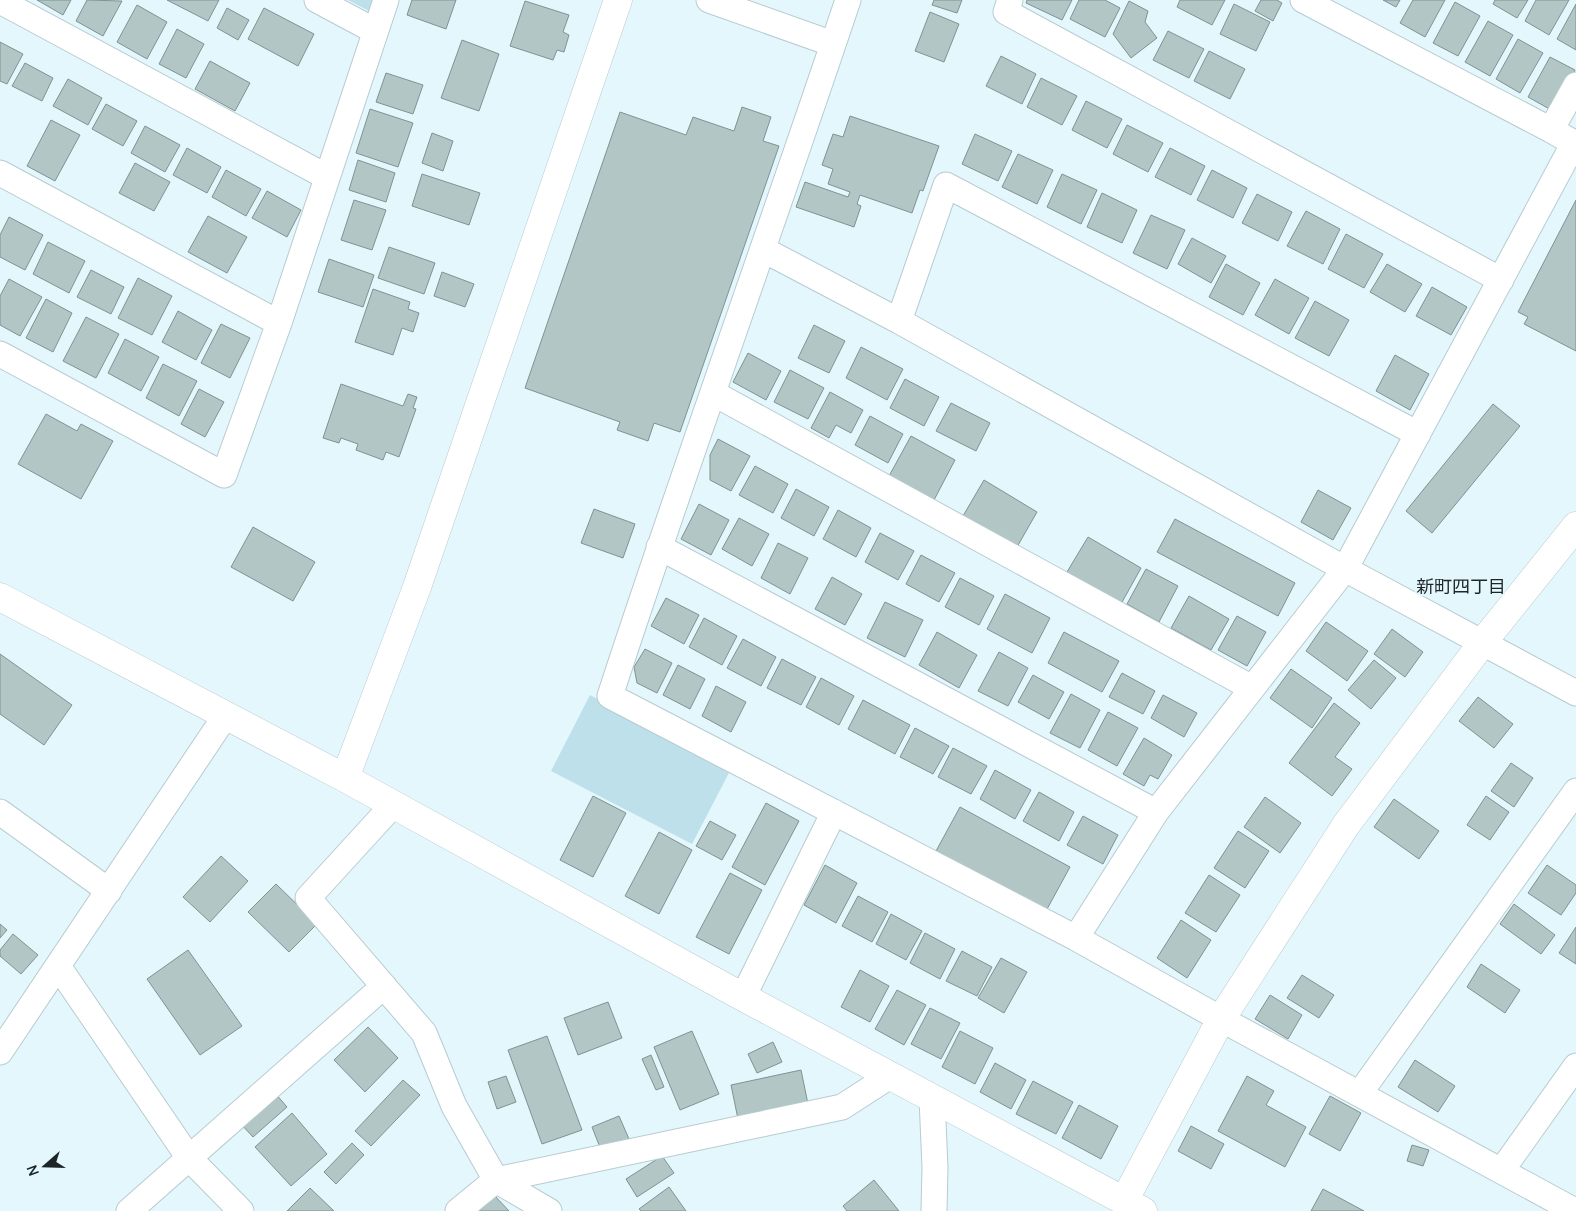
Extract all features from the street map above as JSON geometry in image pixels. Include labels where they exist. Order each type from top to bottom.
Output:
[{"type":"street","points":[[317,0],[375,31]]},
{"type":"street","points":[[0,354],[224,475],[279,323],[386,0]]},
{"type":"street","points":[[345,778],[417,587],[618,0]]},
{"type":"street","points":[[709,0],[833,44]]},
{"type":"street","points":[[848,0],[764,250],[659,547],[610,696],[1076,938],[1575,1211]]},
{"type":"street","points":[[1010,0],[1006,12],[1501,280]]},
{"type":"street","points":[[1076,938],[1156,812],[1345,569],[1574,143],[1303,0]]},
{"type":"street","points":[[0,1],[327,178]]},
{"type":"street","points":[[1551,130],[1576,85]]},
{"type":"street","points":[[0,173],[279,323]]},
{"type":"street","points":[[899,321],[946,185],[1418,434]]},
{"type":"street","points":[[764,250],[899,321],[1345,569],[1576,693]]},
{"type":"street","points":[[713,393],[1252,688]]},
{"type":"street","points":[[0,597],[345,778],[743,997],[1133,1206],[1221,1019],[1346,825],[1483,642],[1576,526]]},
{"type":"street","points":[[659,547],[1156,812]]},
{"type":"street","points":[[1,1050],[226,715]]},
{"type":"street","points":[[1360,1094],[1576,791]]},
{"type":"street","points":[[393,805],[308,898],[424,1033],[454,1106],[496,1180],[549,1211]]},
{"type":"street","points":[[0,812],[109,891]]},
{"type":"street","points":[[743,997],[834,812]]},
{"type":"street","points":[[58,966],[189,1158],[241,1211]]},
{"type":"street","points":[[129,1211],[384,986]]},
{"type":"street","points":[[1502,1170],[1576,1066]]},
{"type":"street","points":[[458,1211],[496,1180],[842,1107],[890,1076]]},
{"type":"street","points":[[932,1098],[935,1168],[934,1211]]},
{"type":"shaded area","points":[[348,0],[373,0],[369,11]]},
{"type":"shaded area","points":[[590,695],[731,769],[692,844],[551,771]]},
{"type":"building","points":[[37,0],[71,0],[63,15]]},
{"type":"building","points":[[87,0],[122,1],[103,36],[76,21]]},
{"type":"building","points":[[167,0],[219,0],[208,21]]},
{"type":"building","points":[[412,0],[456,0],[446,29],[407,15]]},
{"type":"building","points":[[934,0],[962,0],[957,13],[932,5]]},
{"type":"building","points":[[1027,0],[1072,0],[1062,20],[1026,3]]},
{"type":"building","points":[[1079,0],[1105,0],[1120,8],[1105,37],[1070,19]]},
{"type":"building","points":[[1180,0],[1225,0],[1212,25],[1177,7]]},
{"type":"building","points":[[1261,0],[1277,0],[1282,3],[1273,21],[1255,11]]},
{"type":"building","points":[[1383,0],[1400,0],[1396,7]]},
{"type":"building","points":[[1413,0],[1445,0],[1425,37],[1400,23]]},
{"type":"building","points":[[1495,0],[1528,0],[1517,18],[1493,4]]},
{"type":"building","points":[[1536,0],[1569,0],[1549,35],[1525,21]]},
{"type":"building","points":[[525,1],[569,15],[563,32],[569,35],[564,52],[557,50],[553,60],[510,46]]},
{"type":"building","points":[[1129,1],[1148,11],[1145,22],[1157,38],[1131,58],[1113,34]]},
{"type":"building","points":[[1455,2],[1480,16],[1458,56],[1433,43]]},
{"type":"building","points":[[1234,4],[1270,22],[1256,51],[1220,34]]},
{"type":"building","points":[[1576,4],[1576,50],[1557,39]]},
{"type":"building","points":[[137,5],[167,22],[147,59],[117,42]]},
{"type":"building","points":[[227,8],[249,20],[238,40],[217,28]]},
{"type":"building","points":[[264,8],[314,34],[298,66],[248,39]]},
{"type":"building","points":[[930,12],[959,24],[944,62],[915,51]]},
{"type":"building","points":[[1488,21],[1513,35],[1490,76],[1465,62]]},
{"type":"building","points":[[177,29],[204,44],[186,78],[159,64]]},
{"type":"building","points":[[1168,31],[1204,49],[1189,78],[1153,60]]},
{"type":"building","points":[[1518,39],[1543,53],[1520,93],[1496,79]]},
{"type":"building","points":[[462,40],[499,54],[479,111],[441,98]]},
{"type":"building","points":[[0,42],[23,54],[7,84],[0,81]]},
{"type":"building","points":[[1209,51],[1245,69],[1230,99],[1194,81]]},
{"type":"building","points":[[1001,56],[1036,74],[1022,104],[986,86]]},
{"type":"building","points":[[1550,57],[1575,70],[1553,111],[1528,97]]},
{"type":"building","points":[[210,61],[250,83],[235,111],[195,89]]},
{"type":"building","points":[[25,63],[53,78],[42,101],[12,86]]},
{"type":"building","points":[[386,73],[423,85],[413,114],[376,102]]},
{"type":"building","points":[[1041,78],[1077,96],[1062,125],[1027,107]]},
{"type":"building","points":[[68,79],[102,98],[88,125],[53,106]]},
{"type":"building","points":[[1086,101],[1122,119],[1107,148],[1072,130]]},
{"type":"building","points":[[106,104],[137,121],[123,146],[92,129]]},
{"type":"building","points":[[742,107],[771,117],[763,141],[779,146],[680,432],[654,423],[648,441],[617,430],[620,422],[525,388],[620,112],[686,135],[693,117],[734,131]]},
{"type":"building","points":[[370,109],[413,123],[398,167],[356,153]]},
{"type":"building","points":[[850,116],[939,146],[923,191],[920,190],[912,213],[860,195],[857,204],[861,206],[854,227],[796,207],[805,182],[848,197],[850,192],[828,184],[833,169],[822,165],[833,134],[843,137]]},
{"type":"building","points":[[51,120],[80,135],[55,181],[27,166]]},
{"type":"building","points":[[1127,125],[1163,143],[1148,172],[1113,154]]},
{"type":"building","points":[[145,126],[180,145],[165,172],[131,153]]},
{"type":"building","points":[[432,133],[453,141],[443,171],[422,163]]},
{"type":"building","points":[[975,134],[1012,151],[998,181],[962,164]]},
{"type":"building","points":[[187,148],[221,167],[207,193],[173,175]]},
{"type":"building","points":[[1170,148],[1205,166],[1191,195],[1155,177]]},
{"type":"building","points":[[1018,154],[1053,170],[1037,204],[1002,187]]},
{"type":"building","points":[[358,160],[395,173],[386,202],[349,190]]},
{"type":"building","points":[[135,163],[170,182],[154,211],[119,193]]},
{"type":"building","points":[[226,170],[261,189],[246,216],[212,197]]},
{"type":"building","points":[[1212,170],[1247,188],[1233,218],[1197,200]]},
{"type":"building","points":[[422,174],[480,193],[469,225],[412,206]]},
{"type":"building","points":[[1062,174],[1097,190],[1081,224],[1047,207]]},
{"type":"building","points":[[267,191],[301,210],[287,237],[252,218]]},
{"type":"building","points":[[1102,193],[1137,210],[1122,243],[1087,227]]},
{"type":"building","points":[[1257,194],[1292,212],[1278,241],[1242,223]]},
{"type":"building","points":[[354,200],[386,210],[372,250],[341,240]]},
{"type":"building","points":[[1576,200],[1576,351],[1524,324],[1528,317],[1518,312]]},
{"type":"building","points":[[1306,211],[1340,229],[1323,264],[1287,246]]},
{"type":"building","points":[[1151,215],[1185,230],[1167,269],[1133,253]]},
{"type":"building","points":[[208,216],[247,237],[227,273],[188,252]]},
{"type":"building","points":[[9,217],[43,235],[25,270],[0,257],[0,235]]},
{"type":"building","points":[[1346,234],[1383,254],[1364,288],[1328,269]]},
{"type":"building","points":[[1192,238],[1226,256],[1211,283],[1178,264]]},
{"type":"building","points":[[48,242],[85,261],[69,293],[33,274]]},
{"type":"building","points":[[389,247],[435,263],[424,294],[378,278]]},
{"type":"building","points":[[329,259],[374,275],[363,307],[318,292]]},
{"type":"building","points":[[1226,264],[1260,283],[1243,315],[1209,297]]},
{"type":"building","points":[[1387,264],[1422,284],[1405,312],[1370,292]]},
{"type":"building","points":[[91,270],[124,287],[111,314],[77,297]]},
{"type":"building","points":[[442,272],[474,284],[465,307],[434,296]]},
{"type":"building","points":[[138,278],[172,296],[152,335],[118,318]]},
{"type":"building","points":[[9,279],[42,297],[20,336],[0,325],[0,296]]},
{"type":"building","points":[[1275,279],[1309,298],[1289,334],[1255,315]]},
{"type":"building","points":[[1432,287],[1467,307],[1451,335],[1416,316]]},
{"type":"building","points":[[373,289],[410,302],[408,309],[419,313],[413,332],[402,328],[393,355],[355,342]]},
{"type":"building","points":[[46,299],[72,313],[53,352],[26,338]]},
{"type":"building","points":[[1315,301],[1349,320],[1329,356],[1295,338]]},
{"type":"building","points":[[178,311],[212,330],[196,360],[162,342]]},
{"type":"building","points":[[86,317],[119,334],[96,378],[63,361]]},
{"type":"building","points":[[221,324],[250,338],[230,378],[201,363]]},
{"type":"building","points":[[814,325],[845,341],[829,373],[798,358]]},
{"type":"building","points":[[125,339],[159,357],[141,391],[108,373]]},
{"type":"building","points":[[861,347],[903,369],[887,400],[846,378]]},
{"type":"building","points":[[748,353],[781,371],[766,400],[733,382]]},
{"type":"building","points":[[1395,355],[1429,374],[1410,410],[1376,391]]},
{"type":"building","points":[[163,364],[197,381],[179,416],[146,398]]},
{"type":"building","points":[[790,370],[824,388],[808,419],[774,402]]},
{"type":"building","points":[[905,379],[939,397],[924,426],[890,408]]},
{"type":"building","points":[[341,384],[403,406],[408,394],[417,397],[413,408],[416,409],[399,457],[386,452],[383,460],[356,450],[358,444],[341,438],[339,443],[323,438]]},
{"type":"building","points":[[199,389],[224,402],[205,437],[181,424]]},
{"type":"building","points":[[830,392],[863,410],[851,433],[836,425],[829,438],[811,428]]},
{"type":"building","points":[[951,403],[990,423],[976,451],[936,431]]},
{"type":"building","points":[[1493,404],[1520,426],[1432,533],[1406,511]]},
{"type":"building","points":[[46,414],[77,431],[81,424],[113,441],[81,499],[18,464]]},
{"type":"building","points":[[870,416],[903,434],[888,463],[855,445]]},
{"type":"building","points":[[911,436],[955,460],[934,500],[889,476]]},
{"type":"building","points":[[718,439],[750,456],[731,491],[710,480],[710,455]]},
{"type":"building","points":[[755,466],[788,484],[773,513],[739,495]]},
{"type":"building","points":[[984,480],[1037,512],[1017,547],[963,516]]},
{"type":"building","points":[[796,489],[829,507],[814,536],[781,518]]},
{"type":"building","points":[[1318,490],[1351,508],[1333,540],[1301,522]]},
{"type":"building","points":[[699,504],[729,520],[711,555],[681,539]]},
{"type":"building","points":[[594,509],[635,524],[623,558],[581,543]]},
{"type":"building","points":[[838,510],[871,528],[856,557],[823,539]]},
{"type":"building","points":[[739,518],[769,534],[752,566],[722,549]]},
{"type":"building","points":[[1175,519],[1295,583],[1278,616],[1157,552]]},
{"type":"building","points":[[253,527],[315,562],[293,601],[231,567]]},
{"type":"building","points":[[880,533],[914,551],[898,580],[865,562]]},
{"type":"building","points":[[1088,537],[1141,568],[1121,604],[1067,572]]},
{"type":"building","points":[[778,543],[808,558],[790,594],[761,578]]},
{"type":"building","points":[[921,555],[955,573],[939,602],[906,584]]},
{"type":"building","points":[[1146,569],[1178,586],[1159,622],[1127,604]]},
{"type":"building","points":[[832,577],[862,594],[845,625],[815,609]]},
{"type":"building","points":[[960,578],[994,596],[979,625],[945,607]]},
{"type":"building","points":[[1005,594],[1050,618],[1032,653],[987,629]]},
{"type":"building","points":[[1189,596],[1229,619],[1211,650],[1171,628]]},
{"type":"building","points":[[666,598],[699,615],[684,644],[651,626]]},
{"type":"building","points":[[885,602],[923,620],[905,657],[867,638]]},
{"type":"building","points":[[1237,616],[1266,632],[1247,666],[1218,650]]},
{"type":"building","points":[[704,618],[737,636],[722,665],[689,647]]},
{"type":"building","points":[[1326,622],[1368,651],[1347,681],[1306,651]]},
{"type":"building","points":[[1392,629],[1423,652],[1405,677],[1374,654]]},
{"type":"building","points":[[937,632],[977,655],[959,688],[919,665]]},
{"type":"building","points":[[1064,632],[1119,661],[1102,692],[1048,663]]},
{"type":"building","points":[[743,639],[776,657],[761,686],[727,668]]},
{"type":"building","points":[[645,649],[672,663],[657,693],[637,683],[634,667]]},
{"type":"building","points":[[999,652],[1028,668],[1008,706],[978,691]]},
{"type":"building","points":[[0,654],[72,705],[44,745],[0,714]]},
{"type":"building","points":[[782,659],[816,677],[801,705],[767,688]]},
{"type":"building","points":[[1374,660],[1396,678],[1371,709],[1348,690]]},
{"type":"building","points":[[678,665],[705,679],[690,709],[663,695]]},
{"type":"building","points":[[1291,669],[1332,698],[1312,728],[1270,698]]},
{"type":"building","points":[[1122,673],[1155,691],[1143,714],[1109,697]]},
{"type":"building","points":[[1033,675],[1064,692],[1049,719],[1018,702]]},
{"type":"building","points":[[821,678],[854,696],[839,725],[806,707]]},
{"type":"building","points":[[716,686],[746,702],[731,732],[702,716]]},
{"type":"building","points":[[1071,694],[1100,710],[1080,748],[1050,733]]},
{"type":"building","points":[[1163,695],[1197,713],[1184,737],[1151,718]]},
{"type":"building","points":[[1478,697],[1513,724],[1494,748],[1459,721]]},
{"type":"building","points":[[863,700],[910,725],[895,754],[848,729]]},
{"type":"building","points":[[1334,703],[1360,723],[1335,757],[1352,769],[1332,796],[1289,763]]},
{"type":"building","points":[[1108,712],[1138,728],[1117,766],[1088,750]]},
{"type":"building","points":[[915,728],[949,746],[933,774],[900,757]]},
{"type":"building","points":[[1144,738],[1172,755],[1158,779],[1150,775],[1144,786],[1123,774]]},
{"type":"building","points":[[953,748],[987,766],[971,794],[938,777]]},
{"type":"building","points":[[1511,763],[1533,778],[1514,807],[1491,791]]},
{"type":"building","points":[[995,770],[1031,790],[1015,819],[980,799]]},
{"type":"building","points":[[1039,792],[1074,812],[1059,841],[1023,821]]},
{"type":"building","points":[[593,796],[626,813],[593,877],[560,860]]},
{"type":"building","points":[[1486,796],[1509,812],[1490,840],[1467,825]]},
{"type":"building","points":[[1265,797],[1301,823],[1280,853],[1244,827]]},
{"type":"building","points":[[1394,799],[1439,831],[1419,859],[1374,827]]},
{"type":"building","points":[[766,803],[799,821],[765,885],[732,867]]},
{"type":"building","points":[[960,807],[1070,867],[1046,911],[936,851]]},
{"type":"building","points":[[1083,816],[1118,835],[1103,864],[1067,845]]},
{"type":"building","points":[[710,821],[736,835],[722,860],[696,846]]},
{"type":"building","points":[[1238,831],[1269,851],[1245,888],[1214,868]]},
{"type":"building","points":[[659,832],[692,850],[659,914],[625,896]]},
{"type":"building","points":[[221,856],[248,881],[210,922],[183,897]]},
{"type":"building","points":[[825,865],[857,883],[836,923],[804,905]]},
{"type":"building","points":[[1547,865],[1576,885],[1576,893],[1561,915],[1528,893]]},
{"type":"building","points":[[730,873],[762,890],[729,954],[696,937]]},
{"type":"building","points":[[1209,875],[1240,895],[1216,932],[1185,913]]},
{"type":"building","points":[[276,884],[317,924],[289,952],[248,912]]},
{"type":"building","points":[[858,896],[888,912],[872,942],[842,926]]},
{"type":"building","points":[[1514,904],[1555,935],[1541,954],[1500,924]]},
{"type":"building","points":[[891,914],[922,931],[906,960],[876,944]]},
{"type":"building","points":[[1181,920],[1211,940],[1187,978],[1157,958]]},
{"type":"building","points":[[0,924],[7,930],[0,938]]},
{"type":"building","points":[[1576,927],[1576,964],[1559,953]]},
{"type":"building","points":[[925,933],[955,949],[940,979],[910,963]]},
{"type":"building","points":[[13,934],[38,955],[21,974],[0,956],[0,950]]},
{"type":"building","points":[[188,950],[242,1026],[200,1055],[147,979]]},
{"type":"building","points":[[962,951],[992,967],[977,996],[946,981]]},
{"type":"building","points":[[1001,958],[1027,972],[1004,1013],[978,998]]},
{"type":"building","points":[[1481,964],[1520,990],[1505,1013],[1467,987]]},
{"type":"building","points":[[860,970],[889,986],[870,1022],[841,1007]]},
{"type":"building","points":[[1302,975],[1334,995],[1319,1018],[1287,998]]},
{"type":"building","points":[[897,990],[926,1005],[904,1045],[875,1029]]},
{"type":"building","points":[[1270,995],[1302,1015],[1288,1039],[1255,1019]]},
{"type":"building","points":[[608,1002],[622,1038],[578,1055],[564,1018]]},
{"type":"building","points":[[930,1008],[960,1023],[941,1059],[911,1044]]},
{"type":"building","points":[[368,1027],[398,1058],[365,1092],[334,1060]]},
{"type":"building","points":[[692,1031],[719,1094],[680,1110],[654,1047]]},
{"type":"building","points":[[960,1031],[993,1048],[975,1084],[942,1067]]},
{"type":"building","points":[[547,1036],[582,1130],[542,1144],[508,1050]]},
{"type":"building","points":[[773,1042],[782,1062],[757,1073],[748,1054]]},
{"type":"building","points":[[651,1055],[664,1087],[656,1090],[642,1059]]},
{"type":"building","points":[[1415,1060],[1455,1086],[1438,1112],[1398,1087]]},
{"type":"building","points":[[995,1063],[1026,1080],[1011,1109],[980,1092]]},
{"type":"building","points":[[801,1070],[808,1104],[738,1119],[731,1085]]},
{"type":"building","points":[[506,1076],[516,1102],[497,1109],[488,1082]]},
{"type":"building","points":[[1247,1076],[1274,1091],[1266,1105],[1306,1127],[1285,1167],[1218,1131]]},
{"type":"building","points":[[403,1080],[420,1095],[371,1146],[355,1131]]},
{"type":"building","points":[[1033,1081],[1073,1102],[1056,1134],[1016,1114]]},
{"type":"building","points":[[275,1093],[287,1107],[253,1137],[240,1123]]},
{"type":"building","points":[[1330,1096],[1361,1113],[1340,1151],[1309,1134]]},
{"type":"building","points":[[1079,1105],[1118,1126],[1101,1159],[1062,1138]]},
{"type":"building","points":[[292,1113],[327,1154],[291,1186],[255,1147]]},
{"type":"building","points":[[619,1116],[629,1139],[601,1150],[592,1127]]},
{"type":"building","points":[[1191,1126],[1224,1144],[1211,1169],[1178,1151]]},
{"type":"building","points":[[352,1143],[364,1155],[336,1184],[324,1172]]},
{"type":"building","points":[[1412,1145],[1429,1150],[1423,1166],[1407,1161]]},
{"type":"building","points":[[662,1156],[674,1173],[637,1197],[626,1179]]},
{"type":"building","points":[[874,1180],[899,1211],[847,1211],[843,1206]]},
{"type":"building","points":[[669,1187],[686,1211],[641,1211],[639,1209]]},
{"type":"building","points":[[310,1188],[334,1211],[287,1211]]},
{"type":"building","points":[[1323,1189],[1364,1211],[1311,1211]]},
{"type":"building","points":[[494,1195],[509,1211],[477,1211]]},
{"type":"district","name":"新町四丁目","points":[[1461,586]]}]
